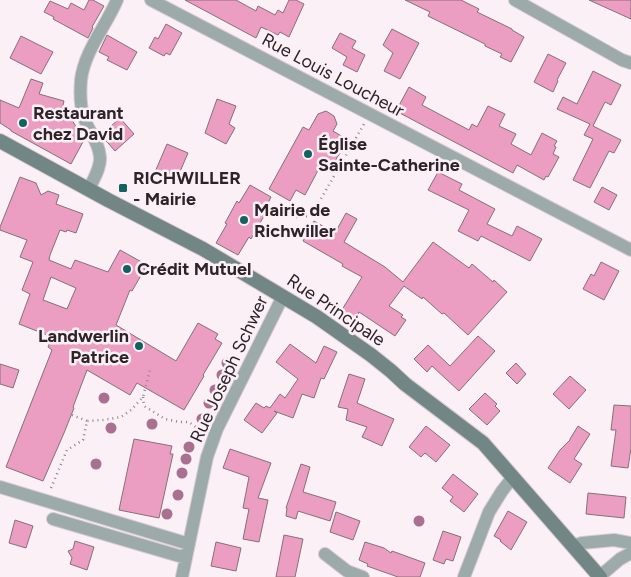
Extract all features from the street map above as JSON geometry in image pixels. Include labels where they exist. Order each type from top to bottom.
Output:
[{"type":"main road","name":"Rue Principale","points":[[0,141],[196,245],[317,317],[371,355],[405,384],[483,442],[600,577]]},
{"type":"street","points":[[89,189],[97,173],[100,158],[98,144],[84,118],[81,101],[81,80],[85,61],[117,0]]},
{"type":"street","name":"Rue Louis Loucheur","points":[[151,0],[631,250]]},
{"type":"street","points":[[515,0],[535,5],[622,60],[631,63]]},
{"type":"street","name":"Rue Joseph Schwer","points":[[182,577],[206,457],[217,429],[283,296]]},
{"type":"street","points":[[464,577],[490,512],[502,491],[513,477]]},
{"type":"street","points":[[0,487],[189,544]]},
{"type":"street","points":[[53,519],[186,558]]},
{"type":"street","points":[[573,546],[614,540],[631,544]]},
{"type":"street","points":[[600,577],[620,559],[631,553]]},
{"type":"street","points":[[325,554],[347,572],[363,577]]},
{"type":"path","points":[[296,217],[311,216],[370,114]]},
{"type":"path","points":[[150,370],[143,397],[144,406],[165,420],[189,422],[213,439]]},
{"type":"path","points":[[72,415],[87,421],[122,417],[143,397]]},
{"type":"path","points":[[47,502],[67,450],[83,440],[87,421]]},
{"type":"building","points":[[89,0],[104,6],[88,38],[44,12],[50,1],[68,9],[71,3],[84,10]]},
{"type":"building","points":[[185,0],[236,0],[256,11],[258,6],[275,15],[278,10],[283,13],[289,0],[296,0],[304,4],[289,37],[280,32],[278,35],[261,27],[256,38]]},
{"type":"building","points":[[405,0],[461,0],[479,9],[477,12],[524,37],[511,62],[500,57],[502,54],[485,46],[485,44],[428,16],[430,12]]},
{"type":"building","points":[[589,0],[631,0],[631,19]]},
{"type":"building","points":[[166,24],[182,33],[170,55],[166,53],[164,56],[149,48],[155,37],[158,39]]},
{"type":"building","points":[[392,29],[419,43],[400,79],[384,71],[393,53],[383,45]]},
{"type":"building","points":[[340,33],[356,41],[352,48],[365,55],[357,72],[343,65],[347,57],[332,48]]},
{"type":"building","points":[[107,35],[137,52],[127,70],[107,60],[109,57],[99,52]]},
{"type":"building","points":[[21,36],[53,52],[41,74],[10,58]]},
{"type":"building","points":[[548,54],[566,63],[553,92],[534,82]]},
{"type":"building","points":[[593,71],[621,85],[611,105],[605,102],[593,126],[621,140],[614,153],[609,151],[590,188],[573,180],[593,139],[584,135],[590,124],[557,109],[563,97],[577,104]]},
{"type":"building","points":[[31,79],[43,83],[39,94],[64,101],[63,105],[84,140],[71,164],[0,123],[0,100],[19,108]]},
{"type":"building","points":[[409,87],[426,97],[422,105],[469,130],[472,124],[477,127],[488,106],[505,114],[499,126],[516,134],[511,144],[531,155],[542,133],[557,141],[553,154],[559,157],[548,177],[546,176],[544,180],[517,165],[513,173],[396,111]]},
{"type":"building","points":[[217,99],[236,106],[229,124],[235,128],[226,144],[205,133]]},
{"type":"building","name":"Église Sainte-Catherine","points":[[326,111],[334,116],[337,124],[333,131],[343,137],[335,151],[340,153],[333,164],[324,159],[305,195],[296,190],[290,201],[269,189],[303,127],[309,130],[318,114]]},
{"type":"building","points":[[120,118],[134,134],[115,151],[101,135]]},
{"type":"building","points":[[167,144],[188,153],[176,181],[155,172]]},
{"type":"building","points":[[438,172],[462,184],[459,190],[495,209],[487,224],[512,236],[517,226],[542,239],[530,261],[481,236],[478,241],[458,231],[469,210],[428,190]]},
{"type":"building","points":[[20,177],[36,183],[41,195],[48,191],[59,195],[56,204],[83,214],[76,233],[60,230],[49,260],[71,269],[75,260],[108,272],[120,250],[147,265],[132,291],[130,290],[116,325],[176,361],[198,323],[218,334],[215,339],[222,343],[184,410],[137,383],[130,395],[87,370],[74,408],[43,481],[6,467],[52,350],[48,347],[52,337],[19,324],[30,294],[22,290],[33,262],[20,257],[27,240],[0,230]],"holes":[[[51,277],[76,288],[67,309],[43,300]]]},
{"type":"building","name":"Mairie de Richwiller","points":[[250,185],[271,197],[262,215],[264,216],[251,239],[249,237],[238,255],[216,243],[237,201],[239,203]]},
{"type":"building","points":[[602,187],[617,195],[609,210],[594,202]]},
{"type":"building","points":[[346,213],[357,219],[344,242],[385,267],[403,282],[433,242],[469,268],[472,264],[507,292],[468,335],[444,313],[442,314],[423,297],[422,299],[404,286],[389,306],[403,315],[401,317],[406,320],[395,336],[359,312],[352,321],[340,313],[362,277],[303,241],[314,221],[335,233]]},
{"type":"building","points":[[601,262],[619,271],[604,300],[583,289],[591,274],[594,276]]},
{"type":"building","points":[[478,336],[495,351],[459,391],[432,366],[427,372],[414,359],[428,345],[450,366]]},
{"type":"building","points":[[290,344],[316,363],[324,346],[337,352],[324,379],[321,378],[314,398],[302,394],[293,418],[274,411],[277,413],[262,433],[244,420],[256,403],[264,408],[266,406],[270,408],[280,394],[285,398],[298,379],[276,362]]},
{"type":"building","points":[[516,363],[526,374],[517,384],[506,373]]},
{"type":"building","points":[[0,364],[19,370],[13,388],[0,384]]},
{"type":"building","points":[[349,374],[365,379],[357,403],[394,419],[382,446],[362,437],[367,427],[346,420],[348,409],[338,407]]},
{"type":"building","points":[[570,376],[586,390],[569,409],[553,394]]},
{"type":"building","points":[[485,393],[497,404],[495,406],[500,411],[487,425],[469,409]]},
{"type":"building","points":[[614,405],[631,406],[631,448],[628,468],[611,466],[616,430],[611,430]]},
{"type":"building","points":[[426,426],[450,445],[436,462],[425,453],[421,457],[409,447]]},
{"type":"building","points":[[578,426],[590,434],[574,459],[582,464],[570,483],[548,468],[560,450],[570,440]]},
{"type":"building","points":[[134,439],[172,446],[170,454],[173,454],[159,518],[119,510]]},
{"type":"building","points":[[230,449],[271,463],[258,498],[268,500],[259,542],[243,539],[249,509],[243,508],[249,477],[223,468]]},
{"type":"building","points":[[301,464],[310,467],[303,492],[336,502],[330,521],[298,511],[296,519],[286,516],[286,508]]},
{"type":"building","points":[[453,474],[478,494],[464,512],[450,501],[453,497],[442,488]]},
{"type":"building","points":[[588,493],[626,497],[624,518],[586,514]]},
{"type":"building","points":[[508,511],[527,522],[511,550],[494,536]]},
{"type":"building","points":[[336,512],[360,521],[353,540],[330,532]]},
{"type":"building","points":[[15,520],[33,526],[26,548],[9,543]]},
{"type":"building","points":[[443,531],[461,537],[453,561],[446,559],[444,564],[433,560]]},
{"type":"building","points":[[284,535],[303,539],[295,577],[276,577]]},
{"type":"building","points":[[75,541],[94,547],[87,570],[70,564],[72,558],[68,551],[73,549]]},
{"type":"building","points":[[216,542],[241,548],[236,571],[211,566]]},
{"type":"building","points":[[365,542],[384,548],[391,553],[392,551],[425,563],[420,577],[398,577],[367,566],[368,564],[359,560]]},
{"type":"place","name":"Restaurant chez David","points":[[23,123]]},
{"type":"place","name":"Église Sainte-Catherine","points":[[308,154]]},
{"type":"place","name":"RICHWILLER - Mairie","points":[[123,188]]},
{"type":"place","name":"Mairie de Richwiller","points":[[244,220]]},
{"type":"place","name":"Crédit Mutuel","points":[[127,269]]},
{"type":"place","name":"Landwerlin Patrice","points":[[139,346]]}]
